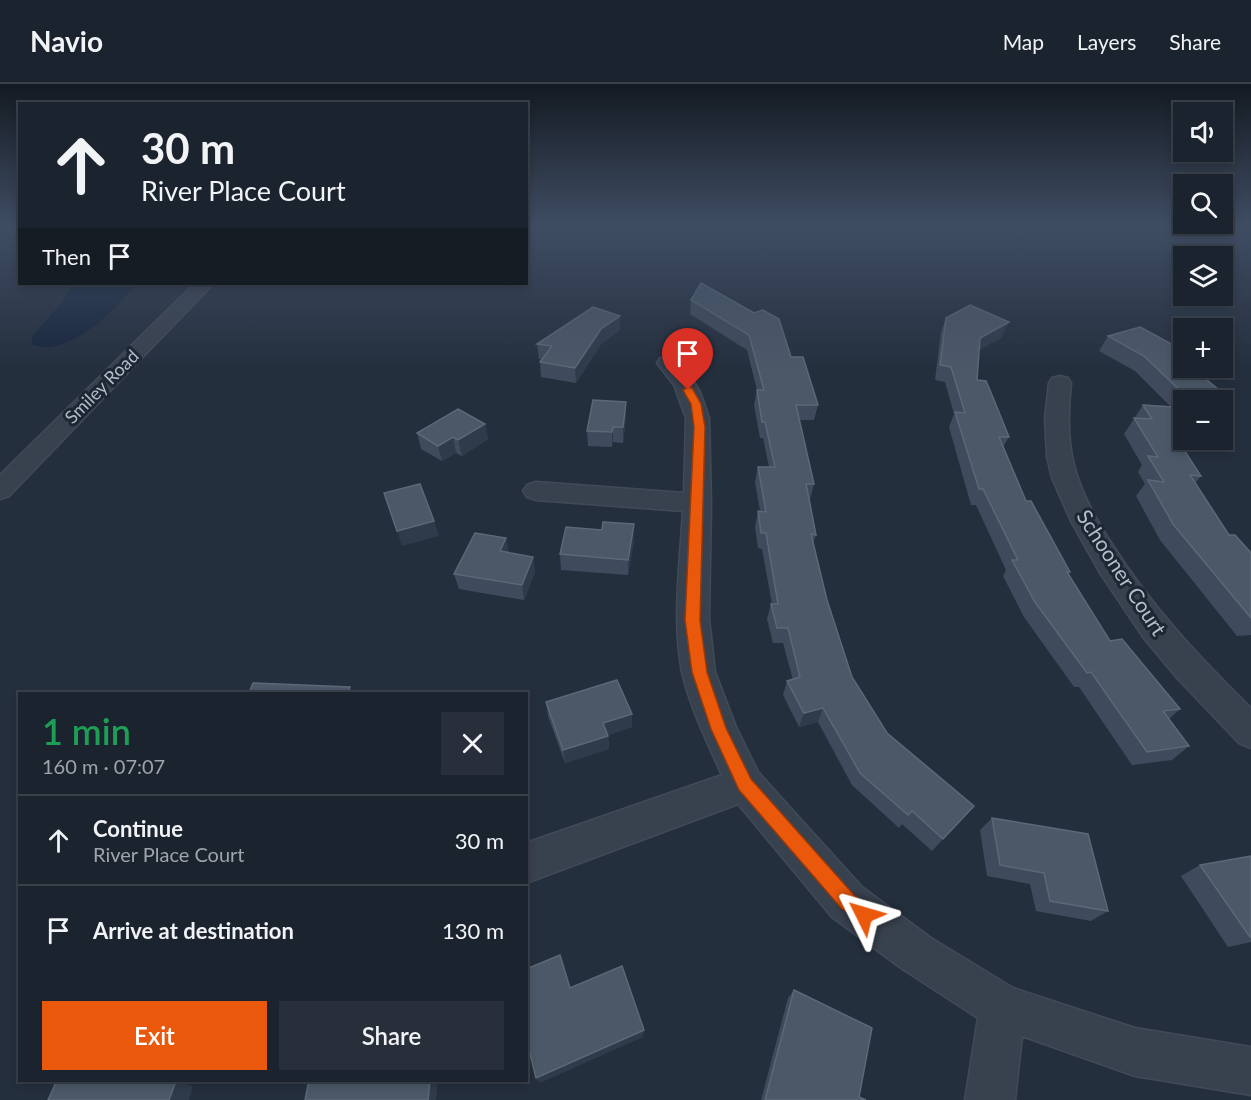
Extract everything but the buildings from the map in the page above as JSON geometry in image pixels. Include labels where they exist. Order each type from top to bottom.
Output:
[{"type":"street","name":"Smiley Road","points":[[0,490],[203,285]]},
{"type":"street","points":[[668,363],[681,376],[696,404],[699,427],[693,620],[699,672],[719,729],[745,784],[847,902],[916,953],[1002,1007],[1136,1052],[1251,1071]]},
{"type":"street","name":"Schooner Court","points":[[1060,383],[1056,408],[1064,476],[1081,515],[1116,573],[1169,646],[1251,732]]},
{"type":"street","points":[[536,491],[698,503]]},
{"type":"street","points":[[528,862],[745,784]]},
{"type":"street","points":[[990,1100],[1002,1007]]},
{"type":"water","points":[[73,285],[135,285],[110,313],[75,339],[51,347],[32,345],[32,336],[59,306]]},
{"type":"route","points":[[688,390],[696,404],[699,427],[693,620],[699,672],[719,729],[745,784],[847,902],[864,915]]}]
